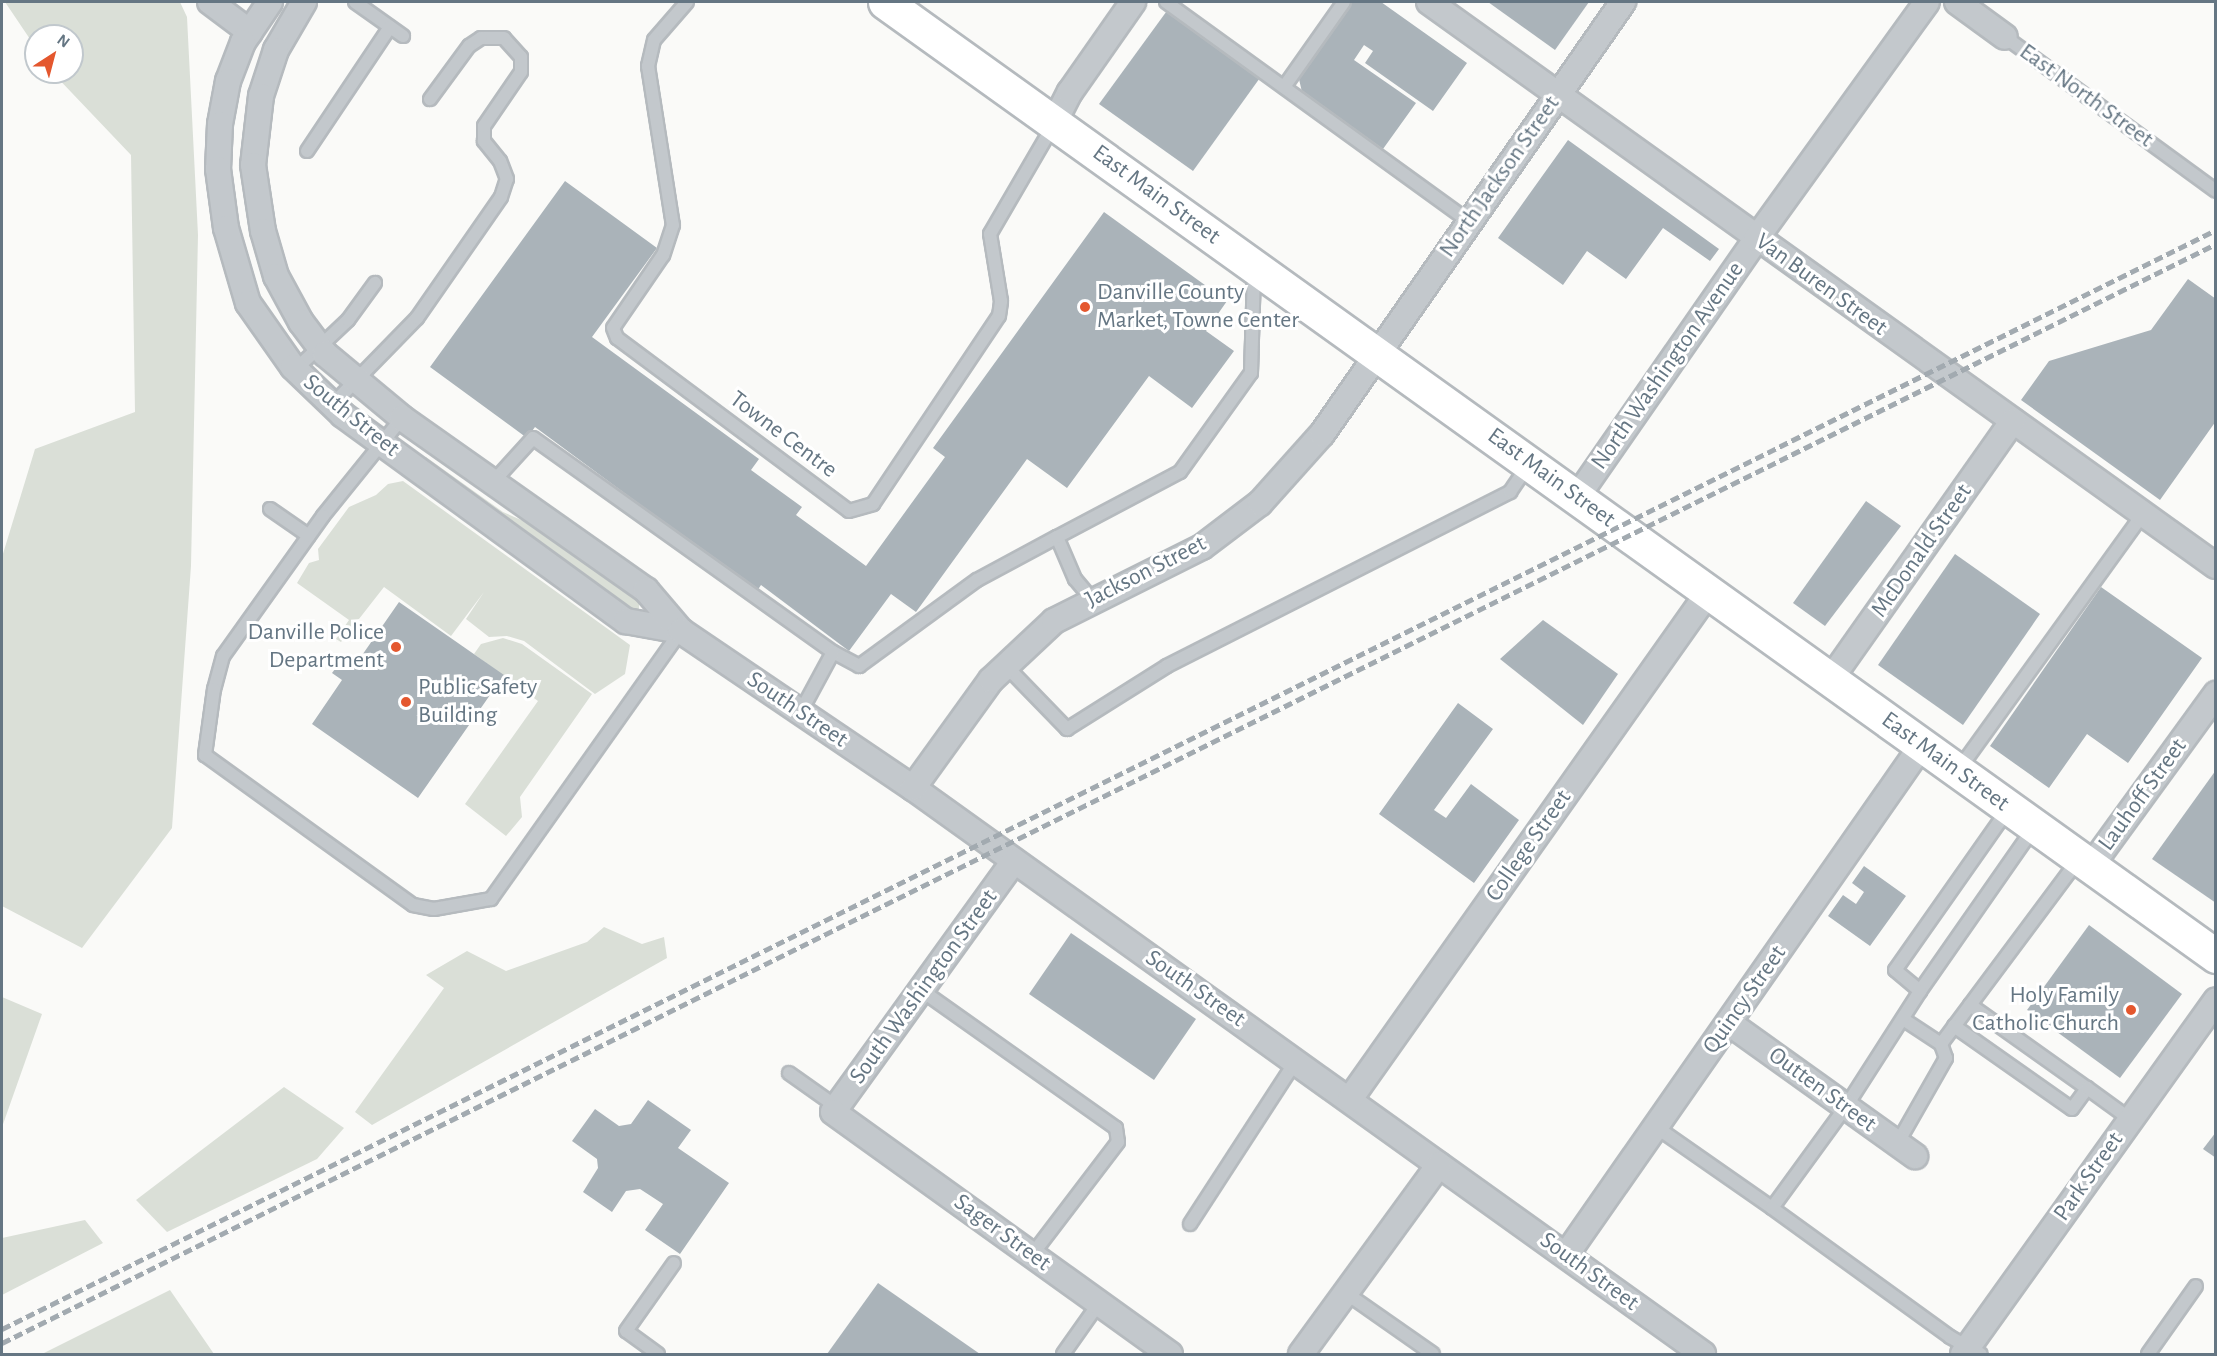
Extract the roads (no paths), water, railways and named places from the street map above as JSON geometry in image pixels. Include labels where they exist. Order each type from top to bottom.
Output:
[{"type":"main road","name":"East Main Street","points":[[902,9],[1054,123],[2216,956]]},
{"type":"street","points":[[210,2],[250,32]]},
{"type":"street","name":"South Street","points":[[270,2],[250,32],[228,81],[220,124],[218,169],[226,228],[248,303],[295,370],[332,405],[382,443],[626,621],[681,631]]},
{"type":"street","name":"South Street","points":[[304,2],[276,50],[261,96],[253,165],[263,231],[276,276],[301,322],[321,348],[354,381],[402,418],[646,590],[681,631],[913,788],[1703,1354]]},
{"type":"street","points":[[1054,123],[1070,92],[1133,2]]},
{"type":"street","name":"Van Buren Street","points":[[1429,2],[1756,239],[2216,566]]},
{"type":"street","name":"North Jackson Street","points":[[1376,353],[1623,2]]},
{"type":"street","name":"North Washington Avenue","points":[[1577,497],[1756,239],[1927,2]]},
{"type":"street","name":"East North Street","points":[[1957,2],[2005,37]]},
{"type":"street","name":"Jackson Street","points":[[913,788],[991,680],[1054,621],[1092,599],[1202,547],[1260,503],[1322,434],[1376,353]]},
{"type":"street","name":"McDonald Street","points":[[1830,680],[2013,421]]},
{"type":"street","name":"College Street","points":[[1350,1099],[1708,593]]},
{"type":"street","name":"Lauhoff Street","points":[[2085,862],[2216,694]]},
{"type":"street","name":"Quincy Street","points":[[1566,1255],[1922,745]]},
{"type":"street","name":"South Washington Street","points":[[835,1110],[1014,861]]},
{"type":"street","name":"Park Street","points":[[1971,1352],[2130,1119],[2216,1000]]},
{"type":"street","name":"Outten Street","points":[[1729,1023],[1906,1150]]},
{"type":"street","name":"Sager Street","points":[[835,1110],[1170,1354]]},
{"type":"street","points":[[1301,1354],[1438,1165]]},
{"type":"lane","points":[[355,2],[403,36]]},
{"type":"lane","name":"Towne Centre","points":[[687,2],[654,40],[648,66],[673,225],[663,255],[613,328],[617,338],[849,511],[873,504],[999,316],[1001,301],[990,234],[1054,123]]},
{"type":"lane","points":[[1166,2],[1469,221]]},
{"type":"lane","points":[[1284,87],[1344,2]]},
{"type":"lane","points":[[307,151],[390,27]]},
{"type":"lane","name":"East North Street","points":[[2005,37],[2216,192]]},
{"type":"lane","points":[[332,405],[417,318],[501,197],[507,179],[500,161],[484,141],[484,126],[521,72],[522,57],[504,38],[481,38],[469,46],[430,99]]},
{"type":"lane","points":[[493,482],[532,438],[833,652],[859,666],[977,580],[1180,472],[1251,373],[1255,266]]},
{"type":"lane","points":[[295,370],[321,348],[348,320],[375,283]]},
{"type":"lane","points":[[402,418],[309,536],[223,656],[214,689],[205,755],[413,905],[434,909],[491,899],[681,631]]},
{"type":"lane","points":[[1006,666],[1067,729],[1167,666],[1510,492],[1530,463]]},
{"type":"lane","points":[[270,509],[309,536]]},
{"type":"lane","points":[[1958,771],[2142,514]]},
{"type":"lane","points":[[1057,537],[1075,579],[1092,599]]},
{"type":"lane","points":[[800,713],[833,652]]},
{"type":"lane","points":[[1920,992],[1894,970],[2022,817]]},
{"type":"lane","points":[[1772,1208],[1845,1108],[1903,1019],[2022,817]]},
{"type":"lane","points":[[1941,1044],[2085,862]]},
{"type":"lane","points":[[921,990],[1116,1128],[1118,1142],[1032,1255]]},
{"type":"lane","points":[[1970,1005],[2130,1119]]},
{"type":"lane","points":[[1903,1019],[1941,1044],[1946,1058],[1906,1150]]},
{"type":"lane","points":[[1954,1026],[2072,1109],[2087,1088]]},
{"type":"lane","points":[[1190,1224],[1296,1061]]},
{"type":"lane","points":[[789,1073],[835,1110]]},
{"type":"lane","points":[[1656,1127],[1971,1352]]},
{"type":"lane","points":[[658,1354],[626,1331],[674,1263]]},
{"type":"lane","points":[[2148,1354],[2196,1286]]},
{"type":"lane","points":[[1346,1293],[1433,1354]]},
{"type":"lane","points":[[1063,1354],[1099,1303]]},
{"type":"railway","points":[[2,1329],[2216,230]]},
{"type":"railway","points":[[2,1343],[2216,244]]},
{"type":"place","name":"Danville County Market, Towne Center","points":[[1085,307]]},
{"type":"place","name":"Danville Police Department","points":[[396,647]]},
{"type":"place","name":"Public Safety Building","points":[[406,702]]},
{"type":"place","name":"Holy Family Catholic Church","points":[[2131,1010]]}]
